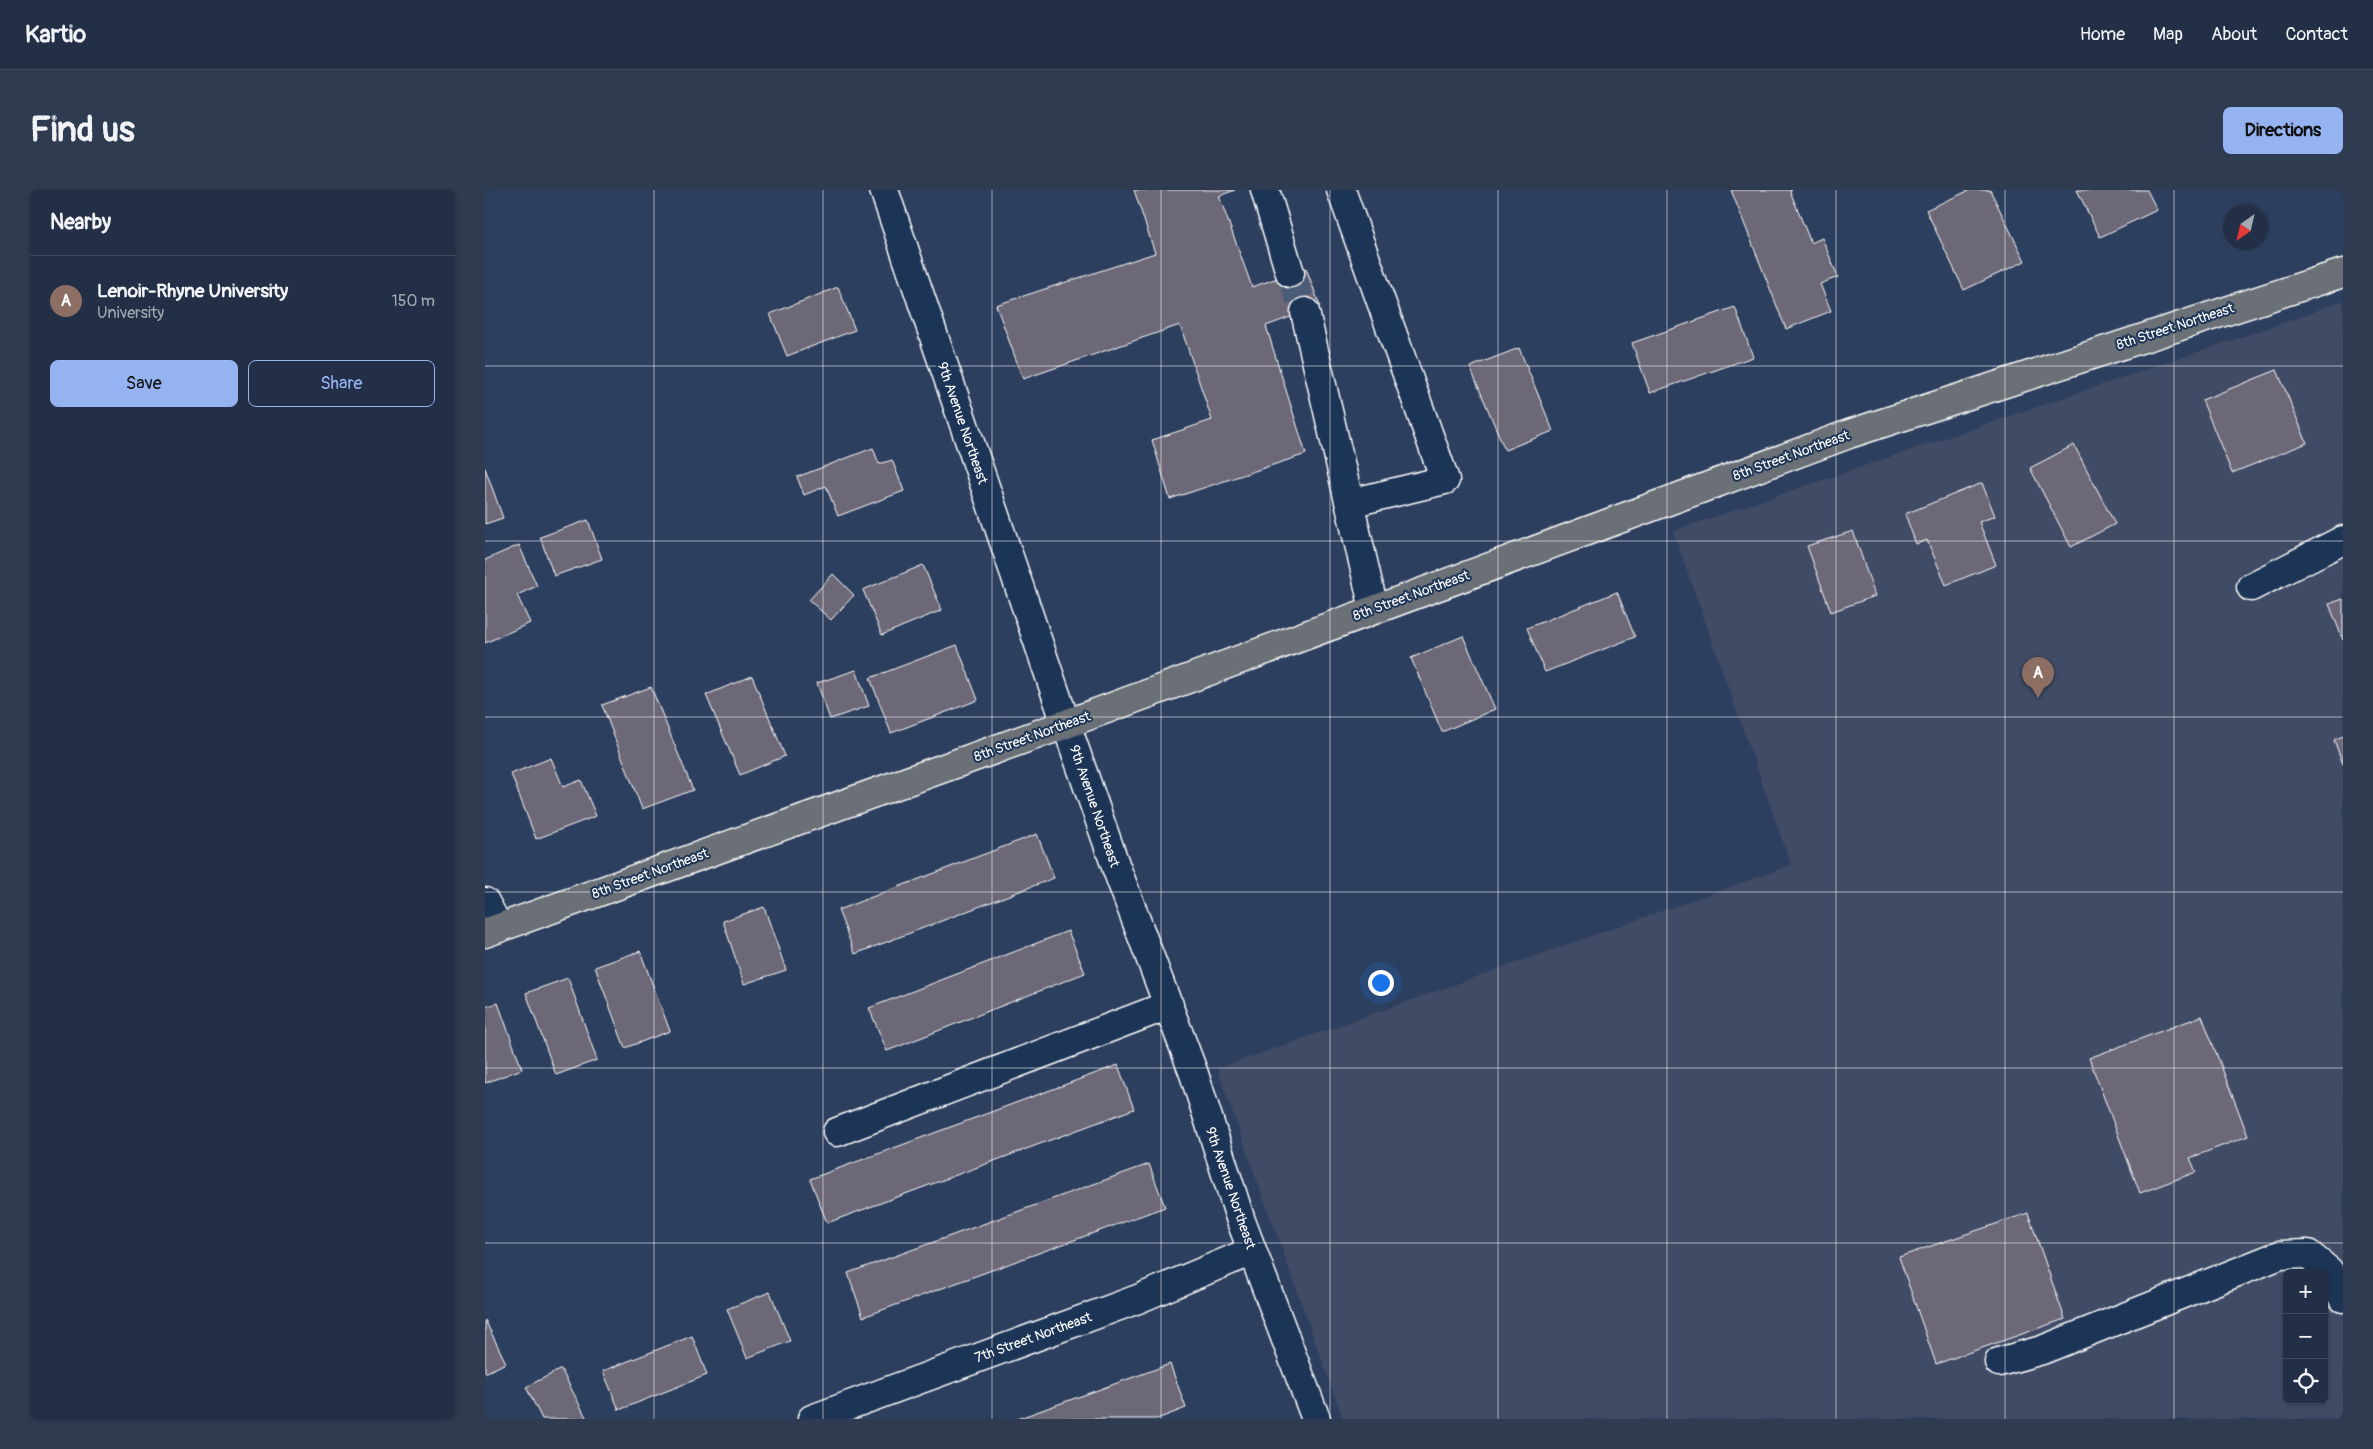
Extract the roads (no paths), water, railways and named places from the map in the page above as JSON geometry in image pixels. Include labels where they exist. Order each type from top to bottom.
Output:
[{"type":"main road","name":"8th Street Northeast","points":[[492,930],[1065,724],[1849,434],[2343,273]]},
{"type":"street","name":"9th Avenue Northeast","points":[[884,190],[1065,724],[1116,867],[1169,1006],[1253,1251],[1316,1419]]},
{"type":"street","points":[[1265,190],[1290,273]]},
{"type":"street","points":[[1341,190],[1445,480],[1351,503]]},
{"type":"street","points":[[1305,312],[1375,609]]},
{"type":"street","points":[[2251,587],[2343,540]]},
{"type":"street","points":[[485,902],[492,930]]},
{"type":"street","points":[[837,1132],[1169,1006]]},
{"type":"street","name":"7th Street Northeast","points":[[812,1419],[1138,1299],[1253,1251]]},
{"type":"street","points":[[1999,1362],[2042,1350],[2280,1255],[2308,1254],[2329,1271],[2343,1298]]},
{"type":"tunnel","points":[[1290,273],[1305,312]]},
{"type":"place","name":"Lenoir-Rhyne University","points":[[2038,698]]}]
